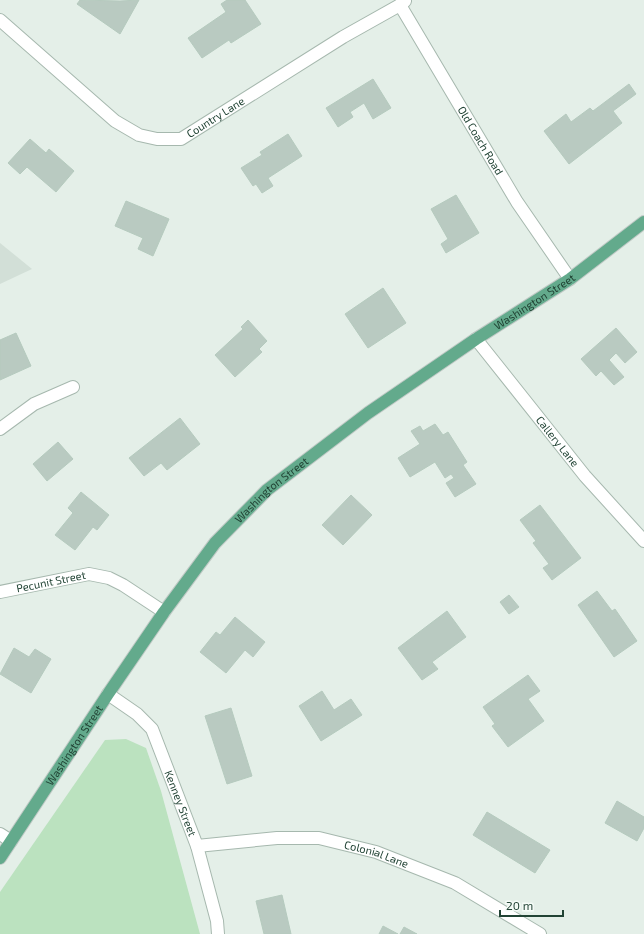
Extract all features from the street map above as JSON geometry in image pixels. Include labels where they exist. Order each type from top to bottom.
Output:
[{"type":"main road","name":"Washington Street","points":[[0,858],[164,612],[215,543],[266,490],[368,413],[476,339],[570,279],[644,222]]},
{"type":"street","name":"Country Lane","points":[[0,20],[115,121],[139,135],[157,139],[181,139],[342,37],[403,3]]},
{"type":"street","name":"Old Coach Road","points":[[403,3],[518,202],[570,279]]},
{"type":"street","name":"Callery Lane","points":[[476,339],[585,476],[644,541]]},
{"type":"street","points":[[0,429],[34,404],[73,387]]},
{"type":"street","name":"Pecunit Street","points":[[0,592],[89,574],[109,578],[123,585],[164,612]]},
{"type":"street","name":"Kenney Street","points":[[108,694],[137,714],[152,729],[197,846],[217,921],[218,934]]},
{"type":"street","points":[[0,834],[11,841]]},
{"type":"street","name":"Colonial Lane","points":[[197,846],[277,838],[319,838],[376,852],[455,883],[540,934]]},
{"type":"shaded area","points":[[0,243],[32,269],[0,284]]},
{"type":"green space","points":[[126,739],[146,748],[161,791],[200,934],[0,934],[0,892],[105,740]]},
{"type":"building","points":[[80,0],[139,0],[120,34],[77,4]]},
{"type":"building","points":[[227,0],[245,0],[261,24],[231,43],[229,40],[202,58],[188,38],[226,12],[221,4]]},
{"type":"building","points":[[373,79],[391,108],[373,119],[364,103],[350,112],[353,117],[338,127],[326,108]]},
{"type":"building","points":[[629,84],[636,94],[613,111],[622,123],[569,164],[544,131],[566,114],[571,122],[590,108],[593,111]]},
{"type":"building","points":[[288,134],[302,156],[268,178],[273,186],[262,193],[256,184],[253,186],[241,168],[262,155],[260,152]]},
{"type":"building","points":[[30,139],[46,153],[49,149],[74,171],[56,192],[27,167],[20,174],[8,163]]},
{"type":"building","points":[[456,195],[479,233],[446,253],[441,244],[448,239],[431,209]]},
{"type":"building","points":[[126,201],[169,219],[153,256],[138,249],[143,238],[115,226]]},
{"type":"building","points":[[383,288],[406,323],[368,348],[345,314]]},
{"type":"building","points":[[248,320],[267,341],[259,349],[262,352],[235,377],[215,355],[243,329],[241,327]]},
{"type":"building","points":[[616,328],[637,352],[625,363],[616,353],[609,360],[624,377],[614,385],[601,371],[596,376],[581,359]]},
{"type":"building","points":[[16,333],[31,366],[0,380],[0,340]]},
{"type":"building","points":[[180,418],[200,444],[167,470],[161,463],[144,476],[129,458]]},
{"type":"building","points":[[435,424],[443,435],[448,432],[467,462],[463,465],[476,484],[455,497],[446,483],[454,478],[451,474],[445,478],[435,462],[410,477],[398,458],[420,444],[411,431],[420,426],[423,431]]},
{"type":"building","points":[[58,442],[73,459],[47,481],[33,464]]},
{"type":"building","points":[[81,492],[109,515],[97,530],[93,527],[75,550],[55,535],[73,513],[68,508]]},
{"type":"building","points":[[351,495],[372,515],[343,545],[322,525]]},
{"type":"building","points":[[540,505],[581,558],[552,580],[543,568],[549,564],[533,543],[536,541],[520,520]]},
{"type":"building","points":[[597,591],[612,611],[615,609],[637,641],[614,657],[578,605]]},
{"type":"building","points":[[509,595],[519,607],[509,614],[500,602]]},
{"type":"building","points":[[447,611],[466,637],[432,662],[438,669],[422,680],[398,648]]},
{"type":"building","points":[[235,617],[265,642],[253,657],[245,650],[226,673],[200,652],[216,632],[220,635]]},
{"type":"building","points":[[14,648],[29,657],[35,649],[51,659],[31,693],[0,674]]},
{"type":"building","points":[[528,675],[540,691],[528,699],[544,721],[508,747],[492,726],[495,724],[483,707]]},
{"type":"building","points":[[322,691],[334,710],[351,699],[362,715],[321,741],[299,706]]},
{"type":"building","points":[[231,708],[252,776],[227,784],[205,716]]},
{"type":"building","points":[[617,801],[644,817],[644,828],[637,841],[605,823]]},
{"type":"building","points":[[487,812],[550,850],[535,873],[473,835]]},
{"type":"building","points":[[282,895],[291,934],[264,934],[256,901]]},
{"type":"building","points":[[383,926],[398,934],[379,934]]},
{"type":"building","points":[[404,927],[417,934],[400,934]]}]
